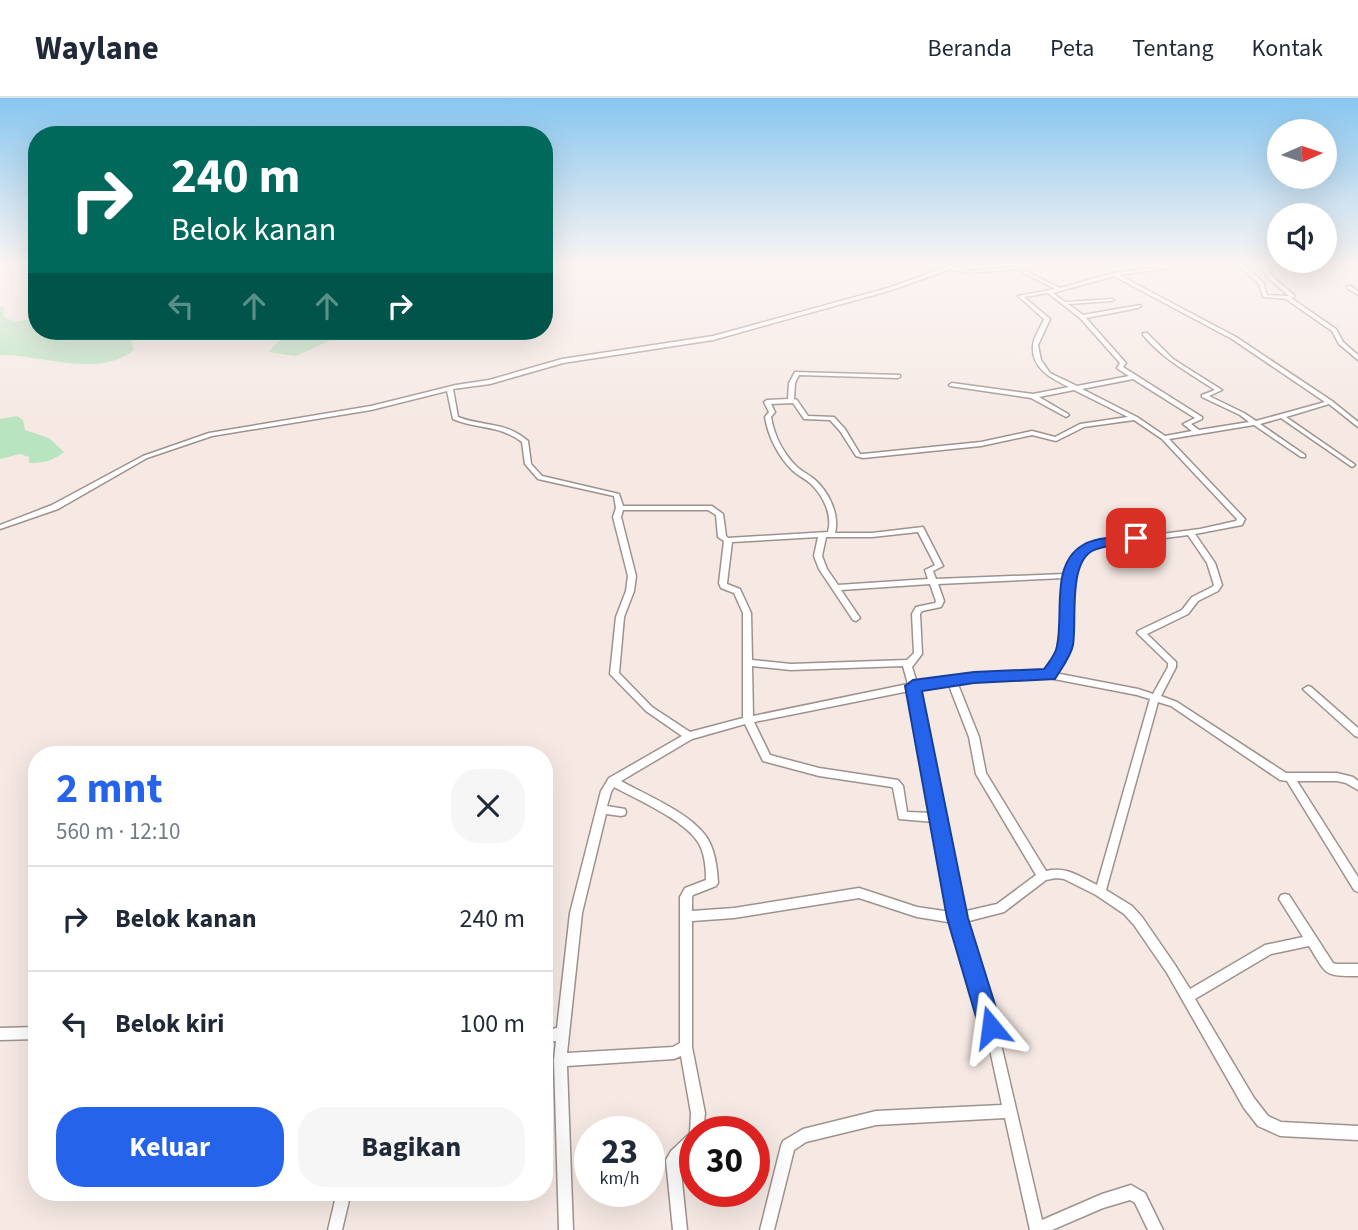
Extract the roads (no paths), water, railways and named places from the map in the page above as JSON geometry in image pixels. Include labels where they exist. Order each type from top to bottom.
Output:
[{"type":"street","points":[[0,527],[55,508],[145,457],[211,434],[371,408],[490,382],[562,361],[713,338],[789,317]]},
{"type":"street","points":[[1044,317],[1046,319],[1035,345],[1038,360],[1048,374],[1135,418],[1164,438],[1241,519],[1231,526],[1089,546],[1080,554],[1068,576],[1065,648],[1049,675]]},
{"type":"street","points":[[1082,317],[1123,363],[1120,368],[1200,418],[1186,424],[1199,433]]},
{"type":"street","points":[[1194,317],[1234,338],[1330,402],[1358,425]]},
{"type":"street","points":[[1315,317],[1334,330],[1341,343],[1358,358]]},
{"type":"street","points":[[1145,334],[1177,366],[1219,390],[1204,396],[1255,423],[1303,456]]},
{"type":"street","points":[[791,401],[792,383],[797,373],[898,376]]},
{"type":"street","points":[[952,385],[1033,396],[1134,377]]},
{"type":"street","points":[[450,389],[455,418],[506,428],[525,441],[528,464],[535,474],[555,483],[615,494],[620,508],[617,517],[632,576],[630,591],[620,617],[614,674],[649,709],[690,736]]},
{"type":"street","points":[[1033,396],[1066,415]]},
{"type":"street","points":[[856,618],[823,569],[818,556],[825,536],[833,528],[828,501],[814,483],[791,466],[773,437],[768,417],[772,412],[767,402],[791,401],[797,403],[803,416],[834,420],[843,429],[858,455],[863,456],[981,444],[1032,433],[1056,439],[1082,425],[1135,418]]},
{"type":"street","points":[[1164,438],[1284,418],[1330,402]]},
{"type":"street","points":[[1284,418],[1352,465]]},
{"type":"street","points":[[620,508],[709,508],[719,514],[722,537],[728,540],[873,535],[920,529],[939,566],[929,570],[939,605],[919,609],[916,614],[918,654],[907,663],[791,667],[747,663]]},
{"type":"street","points":[[1100,892],[1152,697],[1172,667],[1172,662],[1144,638],[1142,631],[1185,612],[1195,599],[1218,585],[1211,564],[1190,531]]},
{"type":"street","points":[[728,540],[723,583],[724,586],[737,591],[747,613],[748,720],[768,760],[819,772],[894,783],[898,786],[903,816],[939,818]]},
{"type":"street","points":[[838,588],[911,581],[934,583],[1020,576],[1068,576]]},
{"type":"street","points":[[907,663],[958,918],[991,1027],[1037,1229],[1101,1200],[1131,1192],[1140,1198],[1156,1230]]},
{"type":"street","points":[[566,1230],[560,1060],[576,912],[601,808],[606,791],[613,781],[690,736],[748,720],[913,686],[951,680],[1049,675],[1138,692],[1174,705],[1279,775],[1291,779],[1338,777],[1358,786]]},
{"type":"street","points":[[951,680],[974,737],[981,774],[1043,876]]},
{"type":"street","points":[[1308,689],[1358,733]]},
{"type":"street","points":[[1291,779],[1358,887]]},
{"type":"street","points":[[613,781],[665,811],[702,840],[712,883],[689,891],[686,897],[686,1047],[698,1116]]},
{"type":"street","points":[[601,808],[621,812]]},
{"type":"street","points":[[686,916],[734,913],[859,893],[917,912],[958,918],[1000,908],[1043,876],[1056,873],[1066,875],[1100,892],[1128,910],[1138,921],[1188,997],[1263,1121],[1280,1129],[1358,1133]]},
{"type":"street","points":[[1285,899],[1332,969],[1358,970]]},
{"type":"street","points":[[1188,997],[1269,949],[1312,940]]},
{"type":"street","points":[[0,1034],[28,1033]]},
{"type":"street","points":[[553,1035],[564,1033]]},
{"type":"street","points":[[560,1060],[674,1053],[686,1047]]},
{"type":"street","points":[[766,1230],[788,1146],[803,1136],[876,1118],[1008,1111]]},
{"type":"street","points":[[679,1151],[673,1160],[680,1230]]},
{"type":"street","points":[[335,1230],[342,1201]]}]
